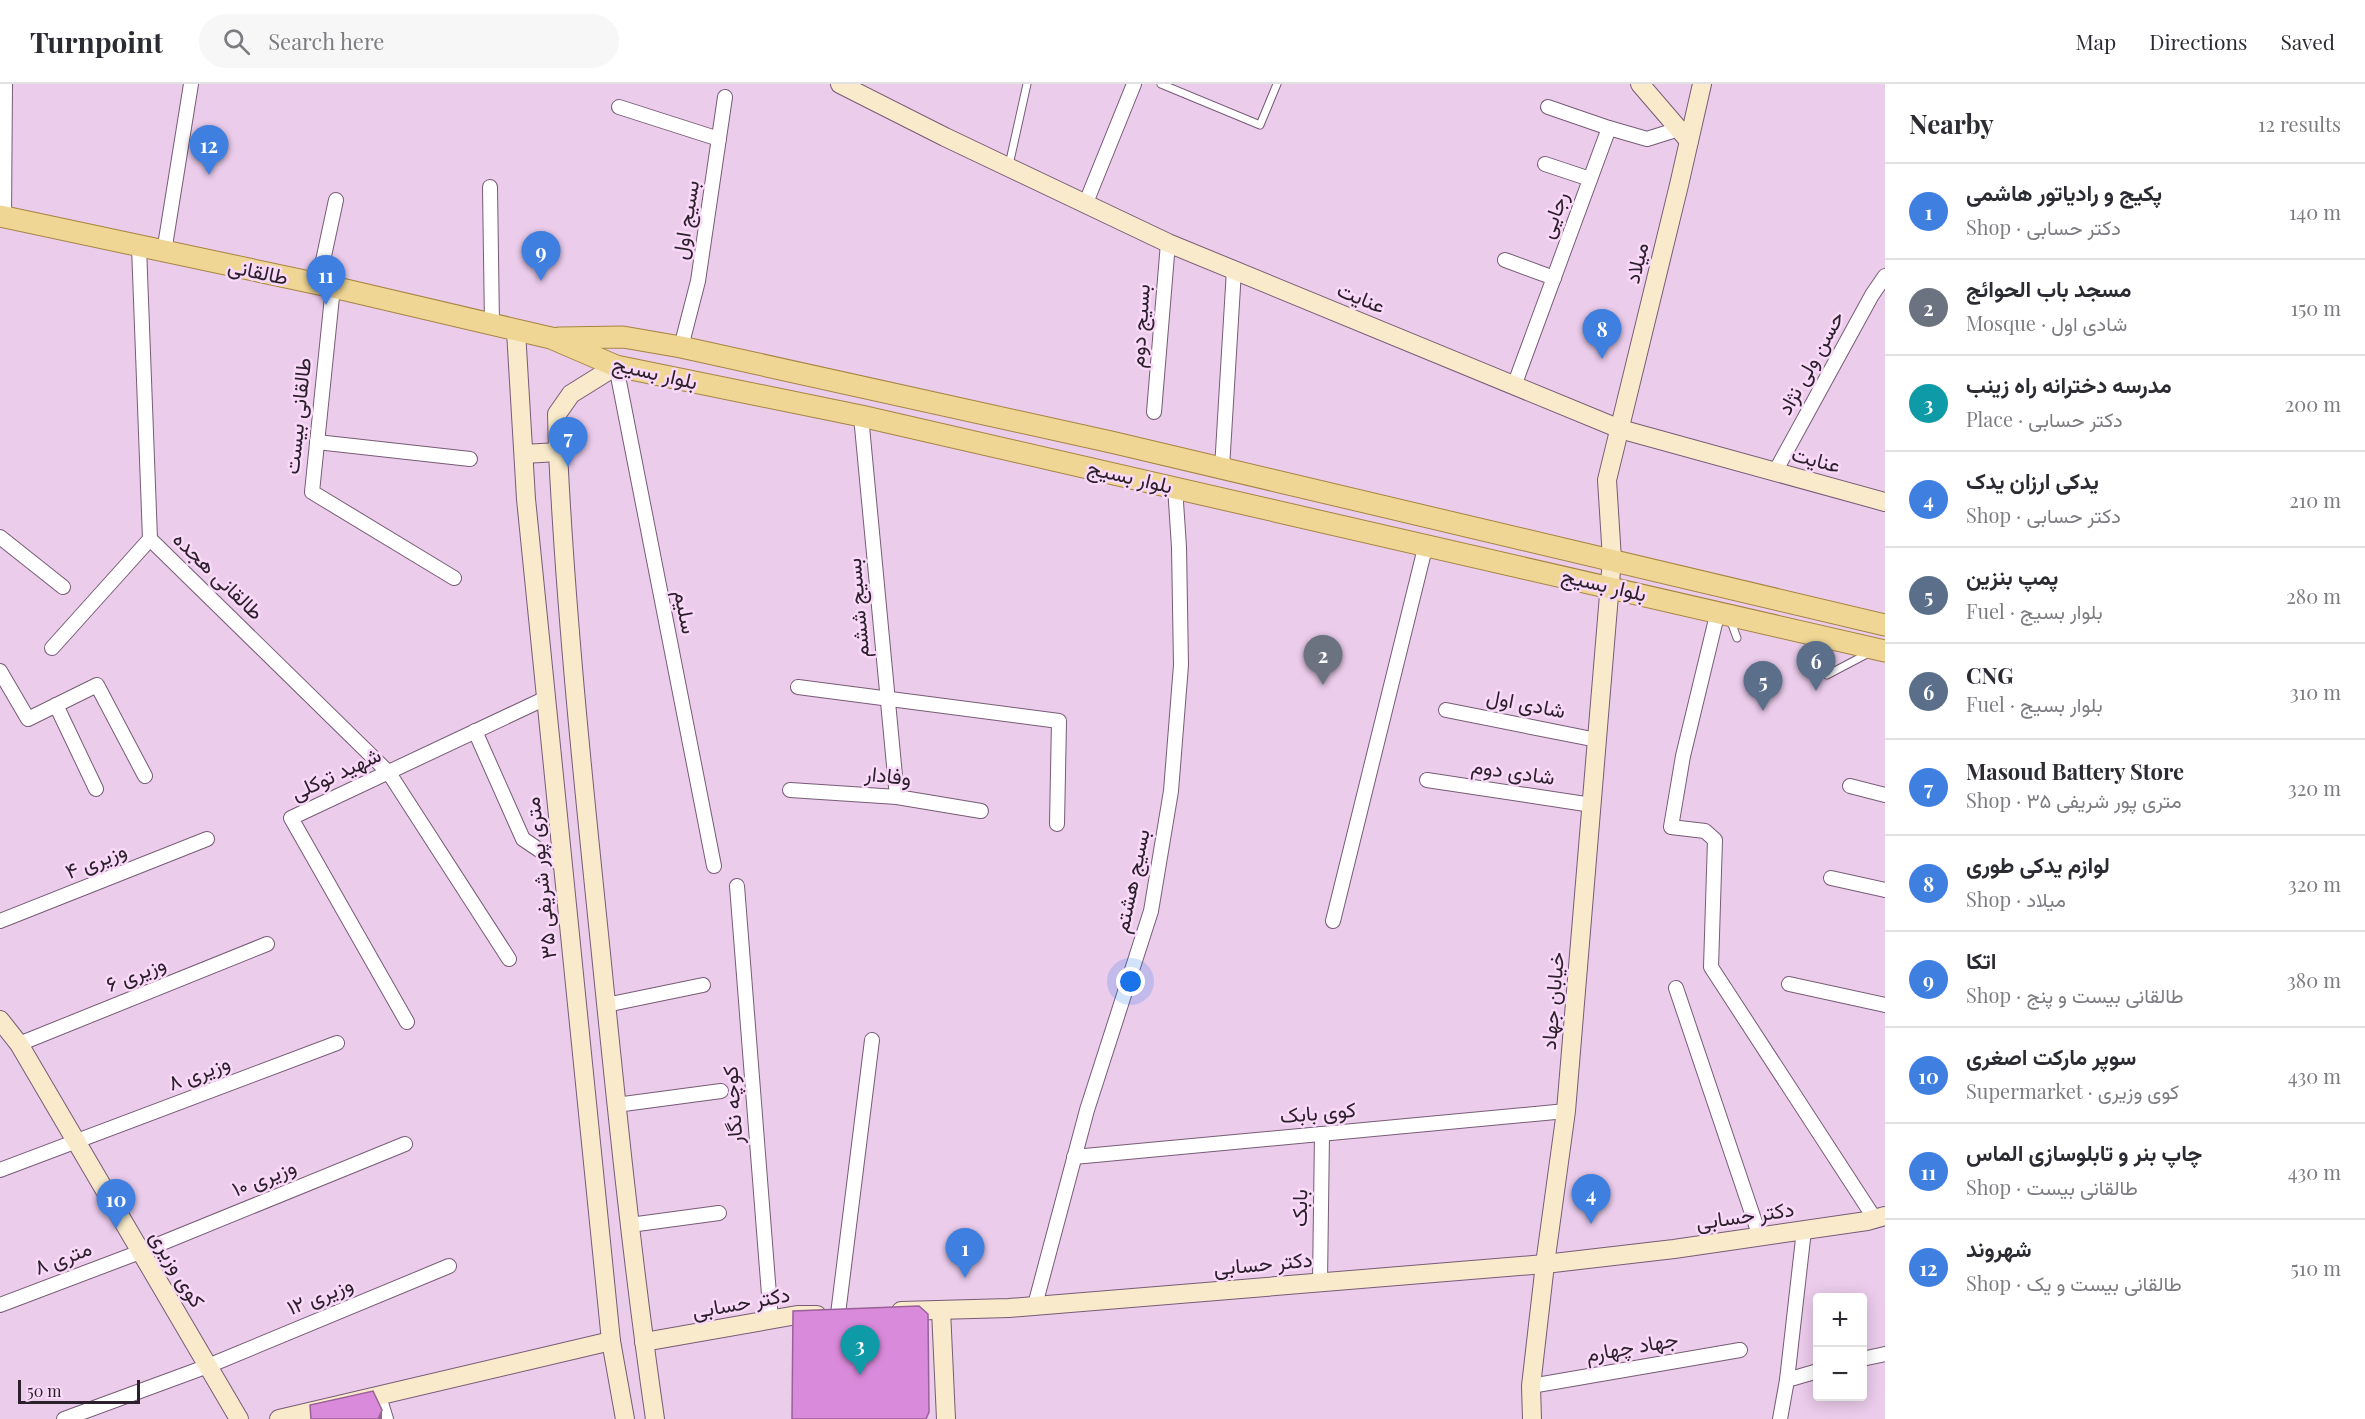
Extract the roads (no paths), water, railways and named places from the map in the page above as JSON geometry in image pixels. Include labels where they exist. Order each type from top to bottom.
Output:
[{"type":"main road","name":"طالقانی","points":[[2,216],[551,338]]},
{"type":"main road","name":"بلوار بسیج","points":[[551,338],[623,337],[681,347],[1221,468],[1885,625]]},
{"type":"main road","name":"بلوار بسیج","points":[[551,338],[616,366],[861,416],[1881,650]]},
{"type":"street","points":[[2,216],[5,84]]},
{"type":"street","points":[[164,252],[191,84]]},
{"type":"street","name":"عنایت","points":[[840,84],[1008,168],[1167,243],[1620,429],[1885,502]]},
{"type":"street","points":[[1085,205],[1134,84]]},
{"type":"street","points":[[1640,84],[1684,135]]},
{"type":"street","name":"میلاد","points":[[1610,586],[1612,559],[1606,480],[1620,429],[1684,135],[1701,84]]},
{"type":"street","name":"بسیج اول","points":[[681,347],[698,281],[725,97]]},
{"type":"street","points":[[619,107],[719,139]]},
{"type":"street","points":[[1548,107],[1647,139],[1684,135]]},
{"type":"street","name":"رجایی","points":[[1514,386],[1609,128]]},
{"type":"street","points":[[1545,164],[1590,179]]},
{"type":"street","points":[[490,187],[492,325]]},
{"type":"street","name":"طالقانی بیست","points":[[336,200],[325,286],[317,442],[312,492],[454,578]]},
{"type":"street","name":"بسيج دوم","points":[[1154,412],[1167,243]]},
{"type":"street","name":"طالقانی هجده","points":[[139,247],[150,539],[389,773],[509,959]]},
{"type":"street","points":[[1505,260],[1554,278]]},
{"type":"street","points":[[1221,468],[1234,270]]},
{"type":"street","name":"حسن ولی نژاد","points":[[1775,472],[1872,295],[1885,276]]},
{"type":"street","name":"۳۵ متری پور شریفی","points":[[516,331],[524,454],[546,698],[611,1341],[625,1419]]},
{"type":"street","points":[[616,366],[571,394],[557,414],[558,452],[587,820],[616,1105],[655,1419]]},
{"type":"street","name":"سلیم","points":[[616,366],[714,866]]},
{"type":"street","name":"بسیج ششم","points":[[861,416],[897,797]]},
{"type":"street","points":[[317,442],[470,459]]},
{"type":"street","points":[[524,454],[558,452]]},
{"type":"street","name":"بسیج هشتم","points":[[1035,1305],[1087,1110],[1151,912],[1171,791],[1181,665],[1179,547],[1175,487]]},
{"type":"street","points":[[0,537],[63,587]]},
{"type":"street","points":[[51,648],[150,539]]},
{"type":"street","points":[[1333,921],[1426,544]]},
{"type":"street","name":"خیابان جهاد","points":[[1532,1419],[1532,1386],[1545,1263],[1566,1111],[1610,586]]},
{"type":"street","points":[[1744,591],[1728,614],[1683,756],[1671,827],[1705,831],[1715,840],[1711,967],[1880,1218]]},
{"type":"street","points":[[0,671],[28,719],[97,684],[146,776]]},
{"type":"street","points":[[798,687],[1059,721],[1057,824]]},
{"type":"street","name":"شهید توکلی","points":[[407,1022],[291,818],[546,698]]},
{"type":"street","points":[[56,705],[96,789]]},
{"type":"street","name":"شادی اول","points":[[1446,710],[1597,740]]},
{"type":"street","points":[[476,731],[523,839],[563,866]]},
{"type":"street","name":"شادی دوم","points":[[1427,780],[1592,805]]},
{"type":"street","points":[[1850,786],[1885,795]]},
{"type":"street","name":"وفادار","points":[[790,790],[897,797],[981,811]]},
{"type":"street","name":"وزیری ۴","points":[[0,921],[207,839]]},
{"type":"street","points":[[1831,878],[1885,890]]},
{"type":"street","name":"کوچه نگار","points":[[737,886],[771,1320]]},
{"type":"street","name":"وزیری ۶","points":[[20,1044],[267,944]]},
{"type":"street","points":[[1789,984],[1885,1005]]},
{"type":"street","points":[[606,1005],[703,985]]},
{"type":"street","points":[[1676,988],[1760,1237]]},
{"type":"street","name":"کوی وزیری","points":[[0,1020],[20,1044],[75,1142],[239,1419]]},
{"type":"street","points":[[838,1314],[872,1041]]},
{"type":"street","name":"وزیری ۸","points":[[0,1170],[338,1043]]},
{"type":"street","points":[[616,1105],[721,1091]]},
{"type":"street","name":"کوی بابک","points":[[1074,1157],[1566,1111]]},
{"type":"street","name":"بابک","points":[[1320,1282],[1322,1134]]},
{"type":"street","name":"وزیری ۱۰","points":[[140,1252],[405,1144]]},
{"type":"street","points":[[630,1225],[719,1213]]},
{"type":"street","name":"دکتر حسابی","points":[[884,1312],[1035,1305],[1545,1263],[1674,1249],[1880,1218]]},
{"type":"street","points":[[1780,1419],[1787,1380],[1804,1230]]},
{"type":"street","name":"متری ۸","points":[[0,1305],[140,1252]]},
{"type":"street","name":"وزيری ۱۲","points":[[64,1419],[208,1366],[449,1266]]},
{"type":"street","points":[[941,1310],[946,1419]]},
{"type":"street","name":"دکتر حسابی","points":[[644,1342],[797,1315],[861,1313]]},
{"type":"street","points":[[279,1419],[611,1341]]},
{"type":"street","name":"جهاد چهارم","points":[[1532,1386],[1740,1350]]},
{"type":"street","points":[[1867,1358],[1885,1354]]},
{"type":"street","points":[[1787,1380],[1813,1372]]},
{"type":"street","points":[[375,1397],[382,1406],[386,1419]]},
{"type":"lane","points":[[1008,168],[1027,84]]},
{"type":"lane","points":[[1161,84],[1260,125],[1276,84]]},
{"type":"lane","points":[[1728,614],[1737,638]]},
{"type":"lane","points":[[1827,675],[1842,666],[1881,650]]},
{"type":"place","name":"شهروند","points":[[209,175]]},
{"type":"place","name":"اتکا","points":[[541,281]]},
{"type":"place","name":"چاپ بنر و تابلوسازی الماس","points":[[326,305]]},
{"type":"place","name":"لوازم یدکی طوری","points":[[1602,359]]},
{"type":"place","name":"Masoud Battery Store","points":[[568,467]]},
{"type":"place","name":"مسجد باب الحوائج","points":[[1323,685]]},
{"type":"place","name":"CNG","points":[[1816,691]]},
{"type":"place","name":"پمپ بنزین","points":[[1763,711]]},
{"type":"place","name":"یدکی ارزان یدک","points":[[1591,1224]]},
{"type":"place","name":"سوپر مارکت اصغری","points":[[116,1229]]},
{"type":"place","name":"پکیج و رادیاتور هاشمی","points":[[965,1278]]},
{"type":"place","name":"مدرسه دخترانه راه زینب","points":[[860,1375]]}]
